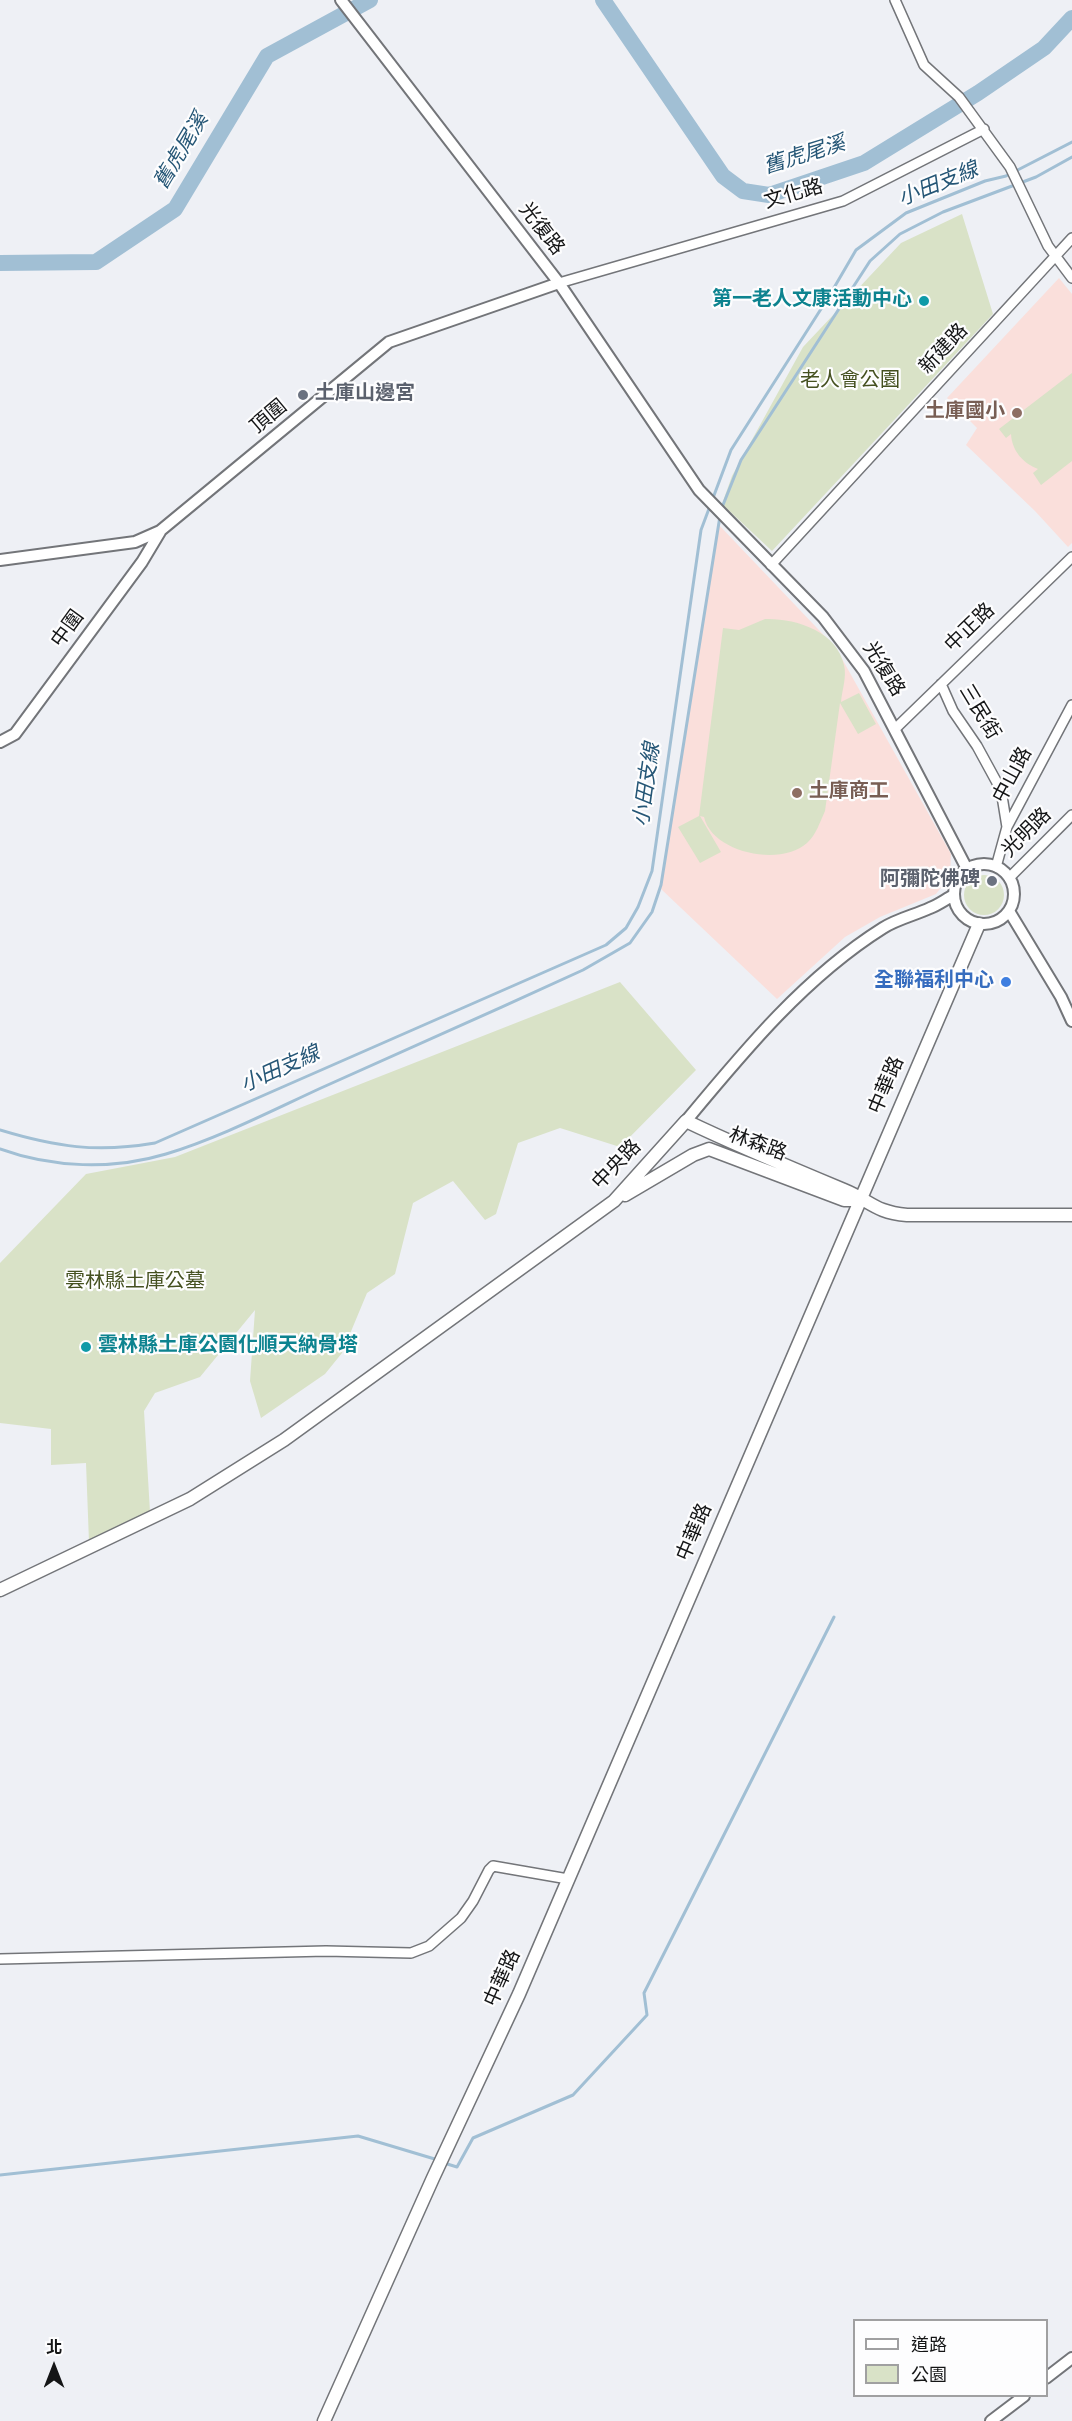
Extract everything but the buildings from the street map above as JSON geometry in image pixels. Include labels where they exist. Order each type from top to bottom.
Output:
[{"type":"main road","name":"中華路","points":[[324,2421],[519,1994],[979,924]]},
{"type":"main road","name":"林森路","points":[[686,1121],[736,1145],[848,1192],[886,1213],[1072,1215]]},
{"type":"main road","name":"中央路","points":[[0,1590],[190,1499],[284,1440],[614,1201],[686,1121]]},
{"type":"main road","name":"林森路","points":[[614,1201],[693,1155],[709,1149],[844,1200],[861,1200]]},
{"type":"street","name":"光復路","points":[[341,0],[559,283],[699,490],[823,617],[864,671],[896,728],[968,869]]},
{"type":"street","points":[[895,0],[924,65],[959,97],[984,129],[1010,167],[1054,257],[1072,278]]},
{"type":"street","name":"文化路","points":[[559,283],[843,201],[984,129]]},
{"type":"street","name":"新建路","points":[[771,565],[1072,238]]},
{"type":"street","name":"頂圍","points":[[0,560],[135,542],[160,531],[389,342],[559,283]]},
{"type":"street","name":"中圍","points":[[0,742],[15,734],[142,562],[160,531]]},
{"type":"street","name":"中正路","points":[[896,728],[1072,557]]},
{"type":"street","name":"三民街","points":[[940,684],[953,711],[977,746],[1001,790],[1007,827]]},
{"type":"street","name":"中山路","points":[[996,867],[1007,827],[1072,705]]},
{"type":"street","name":"光明路","points":[[1009,878],[1072,815]]},
{"type":"street","points":[[986,865],[996,867],[1009,878],[1014,894],[1009,911],[996,922],[979,924],[969,920],[961,914],[956,905],[954,895],[956,885],[968,869],[986,865]]},
{"type":"street","name":"中央路","points":[[686,1121],[785,1009],[853,948],[885,926],[931,908],[954,895]]},
{"type":"street","points":[[1009,911],[1061,997],[1072,1021]]},
{"type":"street","points":[[0,1959],[326,1951],[411,1953],[429,1946],[461,1918],[489,1870],[494,1866],[568,1879]]},
{"type":"street","points":[[1048,2377],[1072,2358]]},
{"type":"street","points":[[992,2421],[1023,2397]]},
{"type":"shaded area","name":"土庫國小","points":[[1059,278],[1072,294],[1072,543],[1068,547],[1035,511],[966,445],[977,428],[947,398]]},
{"type":"shaded area","name":"土庫商工","points":[[718,524],[836,648],[951,854],[950,876],[936,894],[880,917],[845,937],[777,999],[661,889]]},
{"type":"green space","name":"老人會公園","points":[[962,214],[993,314],[772,551],[722,504],[732,476],[803,347],[901,243]]},
{"type":"green space","points":[[1072,373],[1072,461],[1041,485],[1033,473],[1038,469],[1019,456],[1011,434],[1006,438],[999,429]]},
{"type":"green space","points":[[765,619],[801,624],[824,635],[833,643],[840,653],[845,670],[841,702],[859,693],[876,724],[858,734],[840,703],[825,811],[807,843],[781,854],[765,855],[749,852],[720,840],[710,829],[704,817],[700,816],[721,852],[700,863],[678,827],[699,816],[723,628],[739,630]]},
{"type":"green space","points":[[984,875],[998,881],[1004,895],[998,909],[984,915],[970,909],[964,895],[970,881]]},
{"type":"green space","name":"雲林縣土庫公墓","points":[[620,982],[696,1070],[620,1147],[560,1128],[518,1143],[496,1214],[485,1220],[453,1181],[413,1203],[395,1274],[367,1293],[342,1353],[325,1374],[261,1418],[250,1381],[255,1310],[200,1377],[155,1393],[144,1411],[150,1512],[89,1542],[86,1463],[51,1465],[51,1429],[0,1423],[0,1263],[86,1174],[175,1157]]},
{"type":"waterway","name":"舊虎尾溪","points":[[0,263],[96,262],[175,209],[267,56],[370,0]]},
{"type":"waterway","name":"舊虎尾溪","points":[[603,0],[723,176],[743,191],[769,195],[864,163],[978,93],[1044,48],[1072,18]]},
{"type":"waterway","name":"小田支線","points":[[0,1130],[40,1141],[77,1147],[114,1148],[155,1143],[606,945],[626,928],[638,907],[652,871],[701,530],[731,450],[856,250],[906,213],[985,181],[1006,176],[1072,142]]},
{"type":"waterway","points":[[721,510],[741,460],[870,261],[900,234],[943,212],[1036,177],[1072,157]]},
{"type":"waterway","points":[[0,1149],[40,1160],[83,1165],[125,1163],[166,1154],[245,1124],[518,1000],[583,970],[630,943],[652,912],[661,885],[720,516]]},
{"type":"waterway","points":[[444,2163],[457,2167],[473,2138],[573,2095],[647,2015],[644,1993],[834,1617]]},
{"type":"waterway","points":[[0,2175],[358,2136],[438,2160]]},
{"type":"place","name":"第一老人文康活動中心","points":[[924,301]]},
{"type":"place","name":"土庫山邊宮","points":[[303,395]]},
{"type":"place","name":"土庫國小","points":[[1017,413]]},
{"type":"place","name":"土庫商工","points":[[797,793]]},
{"type":"place","name":"阿彌陀佛碑","points":[[992,881]]},
{"type":"place","name":"全聯福利中心","points":[[1006,982]]},
{"type":"place","name":"雲林縣土庫公園化順天納骨塔","points":[[86,1347]]}]
